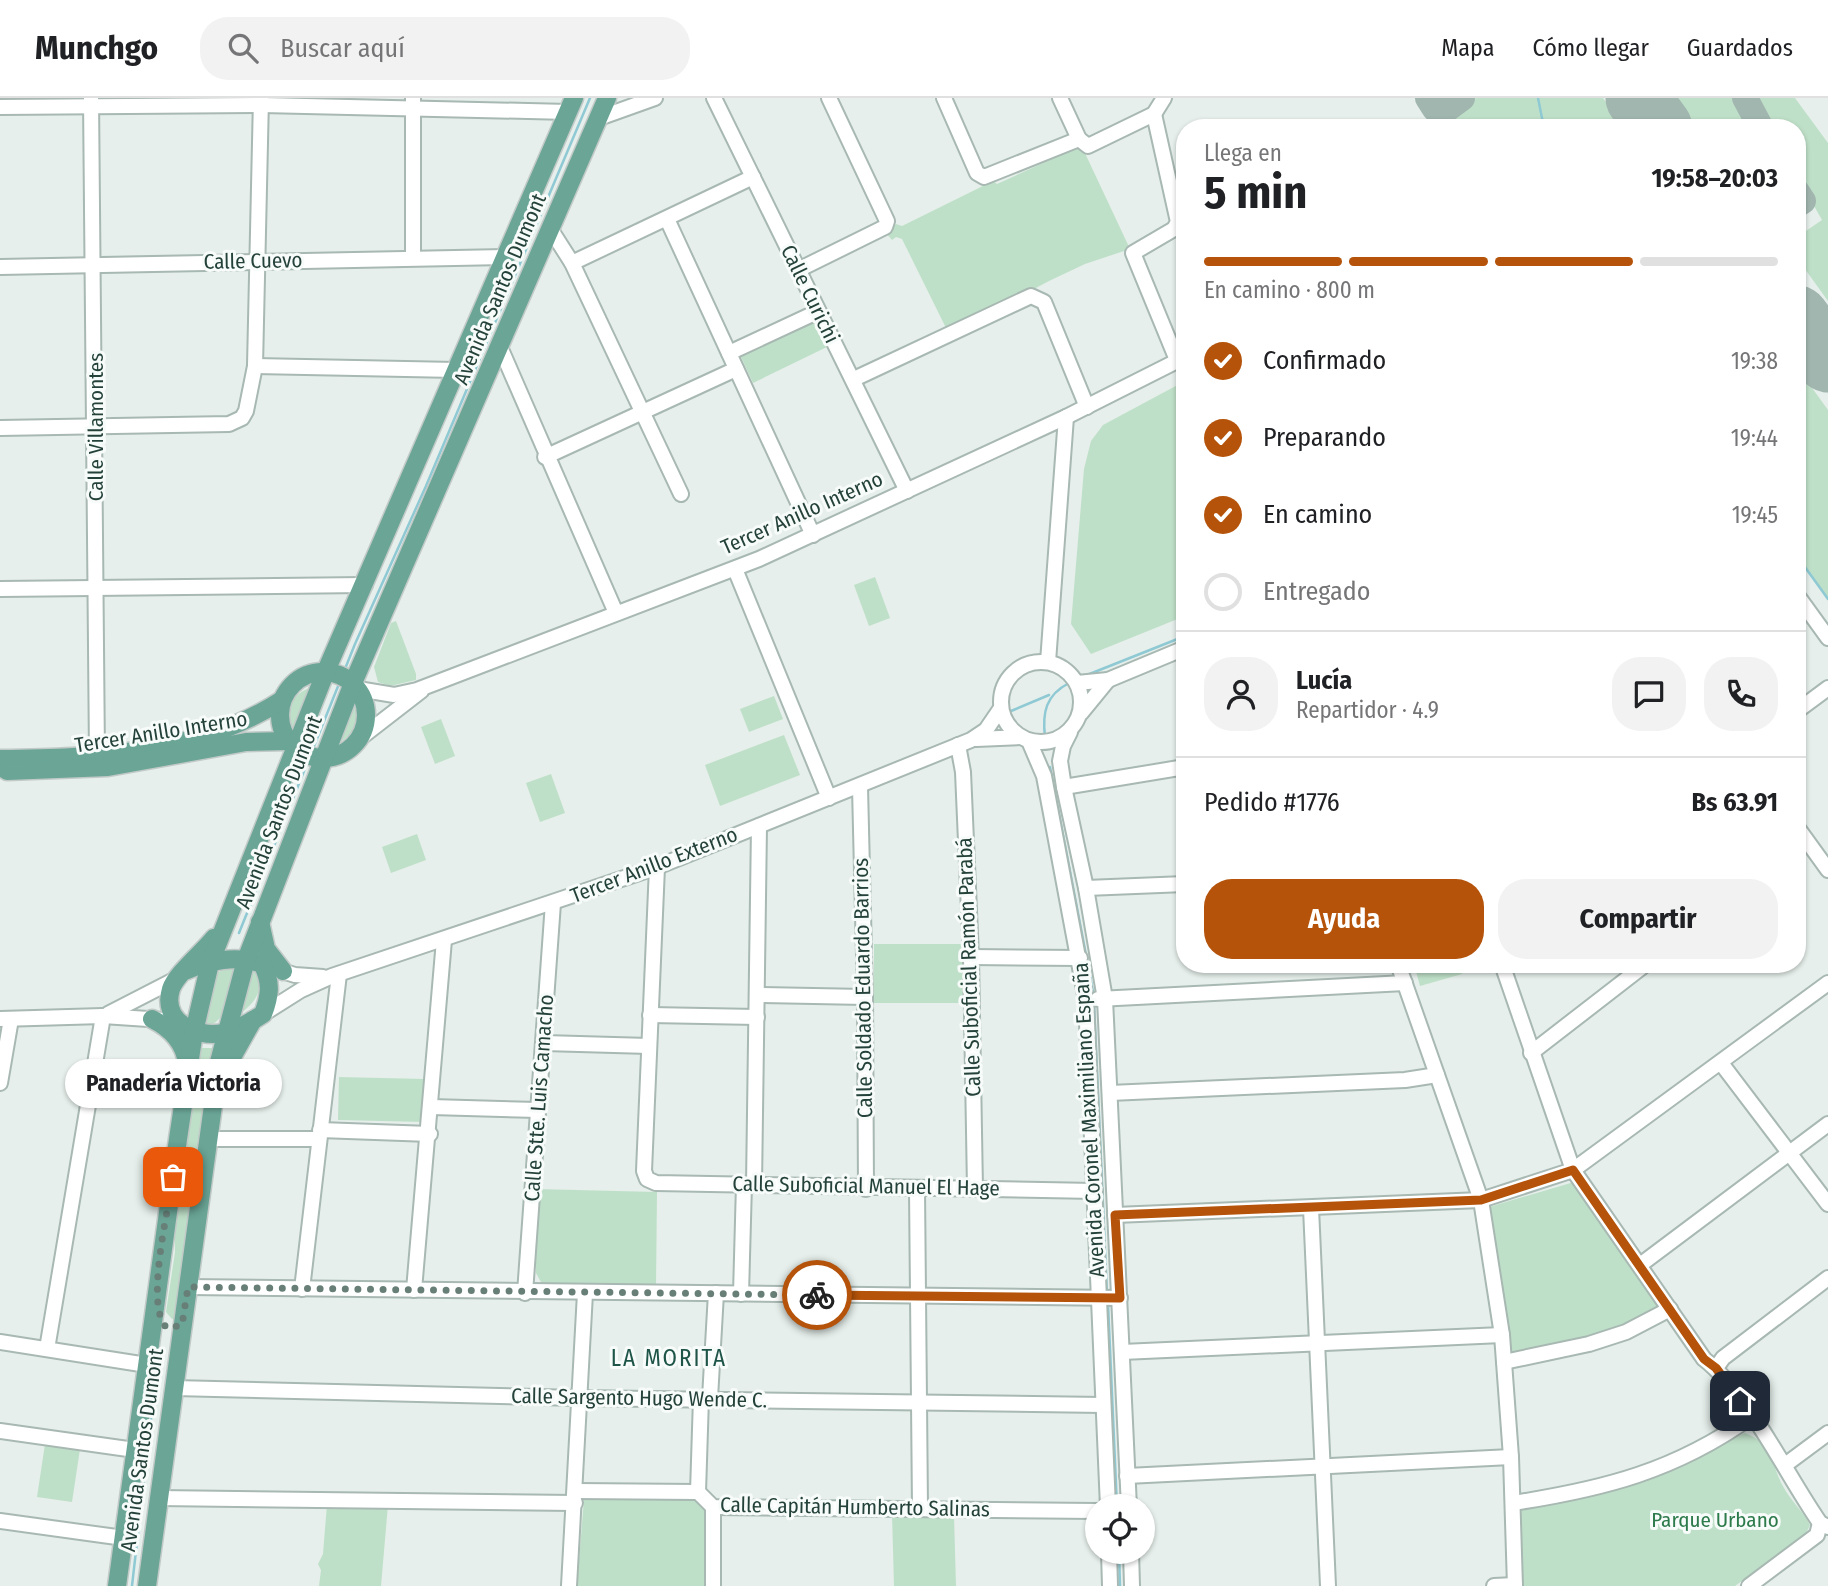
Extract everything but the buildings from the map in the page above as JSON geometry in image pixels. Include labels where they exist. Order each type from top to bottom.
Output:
[{"type":"main road","name":"Avenida Santos Dumont","points":[[147,1586],[224,1033],[260,922],[301,815],[305,751],[344,679],[351,615],[505,257],[551,230],[607,98]]},
{"type":"main road","name":"Avenida Santos Dumont","points":[[117,1586],[188,1076],[187,1027],[214,962],[224,925],[305,751],[344,679],[500,347],[572,105]]},
{"type":"main road","points":[[351,615],[293,682],[282,700],[279,721],[305,751],[338,755],[356,742]]},
{"type":"main road","points":[[293,682],[303,676],[344,679],[366,714],[356,742],[301,815]]},
{"type":"main road","name":"Tercer Anillo Interno","points":[[0,759],[97,756],[183,742],[229,729],[282,700]]},
{"type":"main road","points":[[183,755],[232,739],[229,729]]},
{"type":"main road","name":"Tercer Anillo Interno","points":[[0,771],[70,770],[183,755],[253,741],[305,751]]},
{"type":"main road","points":[[70,770],[72,761],[97,756]]},
{"type":"main road","points":[[26,771],[52,767],[56,758]]},
{"type":"main road","points":[[260,922],[266,949],[283,971]]},
{"type":"main road","points":[[224,925],[181,974],[170,997],[172,1011],[187,1027],[224,1033],[258,1017]]},
{"type":"main road","points":[[181,974],[214,962],[249,961],[269,982],[269,999],[215,1091]]},
{"type":"main road","points":[[152,1019],[167,1027],[179,1040],[186,1056],[188,1076]]},
{"type":"main road","points":[[157,1285],[163,1326],[171,1328],[182,1325]]},
{"type":"main road","points":[[150,1336],[163,1332],[171,1336],[175,1380]]},
{"type":"street","points":[[599,118],[655,98]]},
{"type":"street","name":"Calle Curichi","points":[[714,98],[907,491]]},
{"type":"street","points":[[798,270],[885,227],[886,214],[829,98]]},
{"type":"street","points":[[944,98],[977,173],[984,177],[1083,143],[1154,114],[1164,98]]},
{"type":"street","points":[[1060,98],[1083,143]]},
{"type":"street","points":[[0,428],[229,424],[242,418],[246,411],[255,366],[261,101]]},
{"type":"street","points":[[0,107],[92,102],[261,101],[572,105]]},
{"type":"street","name":"Calle Villamontes","points":[[92,102],[97,426],[97,756]]},
{"type":"street","points":[[413,103],[413,257]]},
{"type":"street","points":[[1154,114],[1176,213]]},
{"type":"street","points":[[572,263],[753,177]]},
{"type":"street","points":[[667,219],[813,535]]},
{"type":"street","points":[[1176,226],[1136,249],[1135,257],[1176,348]]},
{"type":"street","points":[[551,230],[572,263],[681,494]]},
{"type":"street","name":"Calle Cuevo","points":[[0,267],[505,257]]},
{"type":"street","points":[[854,379],[1031,296],[1044,302],[1087,407]]},
{"type":"street","points":[[729,353],[817,312]]},
{"type":"street","points":[[500,347],[545,457],[616,614]]},
{"type":"street","name":"Tercer Anillo Interno","points":[[344,679],[394,695],[735,569],[1066,418],[1176,362]]},
{"type":"street","points":[[255,366],[456,370]]},
{"type":"street","points":[[545,457],[736,369]]},
{"type":"street","points":[[1048,662],[1066,418]]},
{"type":"street","points":[[735,569],[829,799]]},
{"type":"street","points":[[0,589],[365,584]]},
{"type":"street","points":[[1806,607],[1828,638]]},
{"type":"street","points":[[1077,683],[1108,680],[1176,652]]},
{"type":"street","points":[[1081,713],[1082,702],[1077,683],[1065,669],[1048,662],[1023,666],[1005,683],[1001,708],[1012,729],[1025,739],[1051,741],[1070,732],[1081,713],[1108,680]]},
{"type":"street","name":"Tercer Anillo Interno","points":[[356,742],[380,726],[427,685]]},
{"type":"street","points":[[1806,704],[1828,688]]},
{"type":"street","name":"Tercer Anillo Externo","points":[[258,1017],[301,990],[335,975],[657,867],[860,787],[965,743],[986,730],[1001,708]]},
{"type":"street","name":"Avenida Coronel Maximiliano España","points":[[1070,732],[1060,761],[1063,787],[1086,888],[1095,999],[1110,1093],[1115,1215],[1103,1405],[1107,1494]]},
{"type":"street","name":"Tercer Anillo Externo","points":[[965,743],[1025,739]]},
{"type":"street","name":"Avenida Coronel Maximiliano España","points":[[1025,739],[1044,776],[1080,958],[1095,999],[1095,1191],[1108,1297],[1122,1352],[1128,1494]]},
{"type":"street","name":"Calle Suboficial Ramón Parabá","points":[[965,743],[963,772],[971,957],[975,1189]]},
{"type":"street","points":[[1063,787],[1176,768]]},
{"type":"street","name":"Calle Soldado Eduardo Barrios","points":[[860,787],[866,1189]]},
{"type":"street","points":[[741,1294],[757,1017],[758,826]]},
{"type":"street","points":[[1806,848],[1828,870]]},
{"type":"street","points":[[544,1043],[649,1046],[657,867]]},
{"type":"street","points":[[1086,888],[1176,884]]},
{"type":"street","name":"Calle Stte. Luis Camacho","points":[[525,1293],[553,903]]},
{"type":"street","points":[[414,1290],[430,1134],[444,940]]},
{"type":"street","points":[[971,957],[1080,958]]},
{"type":"street","name":"Tercer Anillo Externo","points":[[249,961],[307,977],[335,975]]},
{"type":"street","points":[[1401,973],[1481,1200],[1502,1335],[1511,1457],[1515,1586],[1494,1586]]},
{"type":"street","points":[[1505,973],[1573,1170],[1704,1359],[1716,1368],[1752,1417],[1785,1465],[1787,1475],[1824,1525],[1816,1535],[1749,1586]]},
{"type":"street","points":[[1531,1053],[1634,973]]},
{"type":"street","points":[[103,1016],[181,974]]},
{"type":"street","points":[[302,1289],[335,975]]},
{"type":"street","points":[[1115,1215],[1481,1200],[1573,1170],[1828,983]]},
{"type":"street","points":[[1095,999],[1405,984]]},
{"type":"street","points":[[757,995],[865,997]]},
{"type":"street","points":[[650,1015],[757,1017]]},
{"type":"street","points":[[47,1349],[103,1016]]},
{"type":"street","points":[[0,1083],[6,1019],[103,1016],[152,1019],[187,1027]]},
{"type":"street","name":"Calle Suboficial Manuel El Hage","points":[[649,1046],[644,1171],[647,1178],[656,1183],[866,1189],[1095,1191]]},
{"type":"street","points":[[1721,1063],[1828,1204]]},
{"type":"street","points":[[1110,1093],[1405,1080],[1437,1075]]},
{"type":"street","points":[[431,1107],[538,1110]]},
{"type":"street","points":[[1640,1265],[1828,1124]]},
{"type":"street","points":[[209,1139],[430,1134]]},
{"type":"street","points":[[916,1189],[920,1508]]},
{"type":"street","points":[[1311,1209],[1328,1586]]},
{"type":"street","points":[[1716,1368],[1723,1358],[1828,1278]]},
{"type":"street","points":[[188,1287],[525,1293],[1108,1297]]},
{"type":"street","points":[[569,1586],[584,1293]]},
{"type":"street","points":[[698,1492],[716,1293]]},
{"type":"street","points":[[1504,1362],[1589,1344],[1626,1332],[1670,1309]]},
{"type":"street","points":[[1122,1352],[1502,1335]]},
{"type":"street","points":[[0,1342],[147,1365]]},
{"type":"street","name":"Calle Sargento Hugo Wende C.","points":[[175,1380],[578,1398],[1103,1405]]},
{"type":"street","points":[[1513,1503],[1597,1490],[1679,1461],[1715,1443],[1752,1417]]},
{"type":"street","points":[[0,1431],[135,1450]]},
{"type":"street","points":[[1785,1465],[1828,1433]]},
{"type":"street","points":[[1127,1476],[1511,1457]]},
{"type":"street","name":"Calle Capitán Humberto Salinas","points":[[158,1498],[575,1497],[698,1492],[713,1507],[1085,1511]]},
{"type":"street","points":[[713,1507],[713,1586]]},
{"type":"street","points":[[0,1521],[124,1538]]},
{"type":"street","points":[[1109,1564],[1110,1586]]},
{"type":"street","points":[[1131,1564],[1132,1586]]},
{"type":"green space","points":[[1476,98],[1603,98],[1618,119],[1446,119]]},
{"type":"green space","points":[[1675,98],[1735,98],[1746,119],[1690,119]]},
{"type":"green space","points":[[1754,98],[1795,98],[1828,143],[1828,301],[1806,270],[1806,231],[1822,220],[1806,192],[1806,119],[1766,119]]},
{"type":"green space","points":[[1078,147],[1084,151],[1130,249],[1085,264],[949,334],[902,239],[896,237],[892,240],[886,233],[896,224],[902,226],[993,181],[997,184]]},
{"type":"green space","points":[[816,319],[829,346],[753,383],[740,355]]},
{"type":"green space","points":[[1806,379],[1828,410],[1828,599],[1806,568]]},
{"type":"green space","points":[[1176,386],[1176,620],[1091,654],[1071,624],[1084,469],[1091,441],[1103,425]]},
{"type":"green space","points":[[875,577],[890,618],[869,626],[854,585]]},
{"type":"green space","points":[[396,621],[416,680],[390,686],[378,682],[374,667],[391,623]]},
{"type":"green space","points":[[312,687],[294,733],[288,719],[290,705],[299,694]]},
{"type":"green space","points":[[358,695],[361,711],[358,724],[337,744]]},
{"type":"green space","points":[[774,696],[783,719],[749,732],[740,709]]},
{"type":"green space","points":[[441,719],[455,756],[435,764],[421,727]]},
{"type":"green space","points":[[784,735],[800,775],[720,806],[705,765]]},
{"type":"green space","points":[[551,774],[565,813],[540,822],[526,783]]},
{"type":"green space","points":[[417,834],[426,860],[391,873],[382,847]]},
{"type":"green space","points":[[874,944],[968,944],[968,1003],[874,1003]]},
{"type":"green space","points":[[236,966],[223,1012],[218,1020],[204,1026],[215,973]]},
{"type":"green space","points":[[249,967],[254,969],[258,977],[258,991],[252,1003],[234,1018]]},
{"type":"green space","points":[[1416,973],[1462,974],[1420,986]]},
{"type":"green space","points":[[200,1048],[212,1048],[206,1110],[175,1319],[172,1319],[166,1312],[175,1252],[174,1218]]},
{"type":"green space","points":[[339,1077],[425,1079],[424,1122],[338,1120]]},
{"type":"green space","points":[[1574,1182],[1663,1306],[1626,1324],[1589,1337],[1510,1352],[1489,1207]]},
{"type":"green space","points":[[536,1189],[657,1192],[656,1286],[546,1291],[536,1273]]},
{"type":"green space","name":"Parque Urbano","points":[[1745,1433],[1767,1449],[1784,1488],[1810,1525],[1805,1535],[1735,1586],[1522,1586],[1518,1518],[1523,1508],[1597,1494],[1681,1465]]},
{"type":"green space","points":[[45,1444],[80,1449],[72,1502],[37,1497]]},
{"type":"green space","points":[[592,1495],[696,1496],[710,1509],[709,1586],[577,1586],[584,1499]]},
{"type":"green space","points":[[327,1504],[388,1505],[381,1586],[319,1586],[321,1570],[318,1564],[323,1554]]},
{"type":"green space","points":[[892,1514],[954,1516],[956,1586],[894,1586]]},
{"type":"waterway","points":[[239,933],[355,644],[426,486],[590,98]]},
{"type":"waterway","points":[[1538,98],[1542,119]]},
{"type":"waterway","points":[[1806,568],[1828,599]]},
{"type":"waterway","points":[[1087,675],[1176,640]]},
{"type":"waterway","points":[[1045,737],[1047,705],[1055,693],[1069,683]]},
{"type":"waterway","points":[[1011,711],[1049,695]]},
{"type":"waterway","points":[[1050,767],[1094,997]]},
{"type":"waterway","points":[[1094,1004],[1107,1294]]},
{"type":"waterway","points":[[1108,1304],[1116,1494]]},
{"type":"waterway","points":[[132,1586],[156,1375]]},
{"type":"waterway","points":[[1119,1564],[1120,1586]]},
{"type":"taxiway","points":[[1428,98],[1435,109],[1443,112],[1462,98]]},
{"type":"taxiway","points":[[1745,98],[1756,119]]},
{"type":"runway","points":[[1638,98],[1653,119]]},
{"type":"runway","points":[[1806,330],[1828,360]]},
{"type":"way so far","points":[[173,1177],[157,1285],[162,1322],[167,1328],[182,1325],[188,1287],[817,1295]]},
{"type":"place","name":"Panadería Victoria","points":[[173,1177]]},
{"type":"district","name":"LA MORITA","points":[[669,1358]]},
{"type":"route","points":[[817,1295],[1120,1298],[1115,1215],[1481,1200],[1573,1170],[1704,1359],[1716,1368],[1740,1401]]}]
